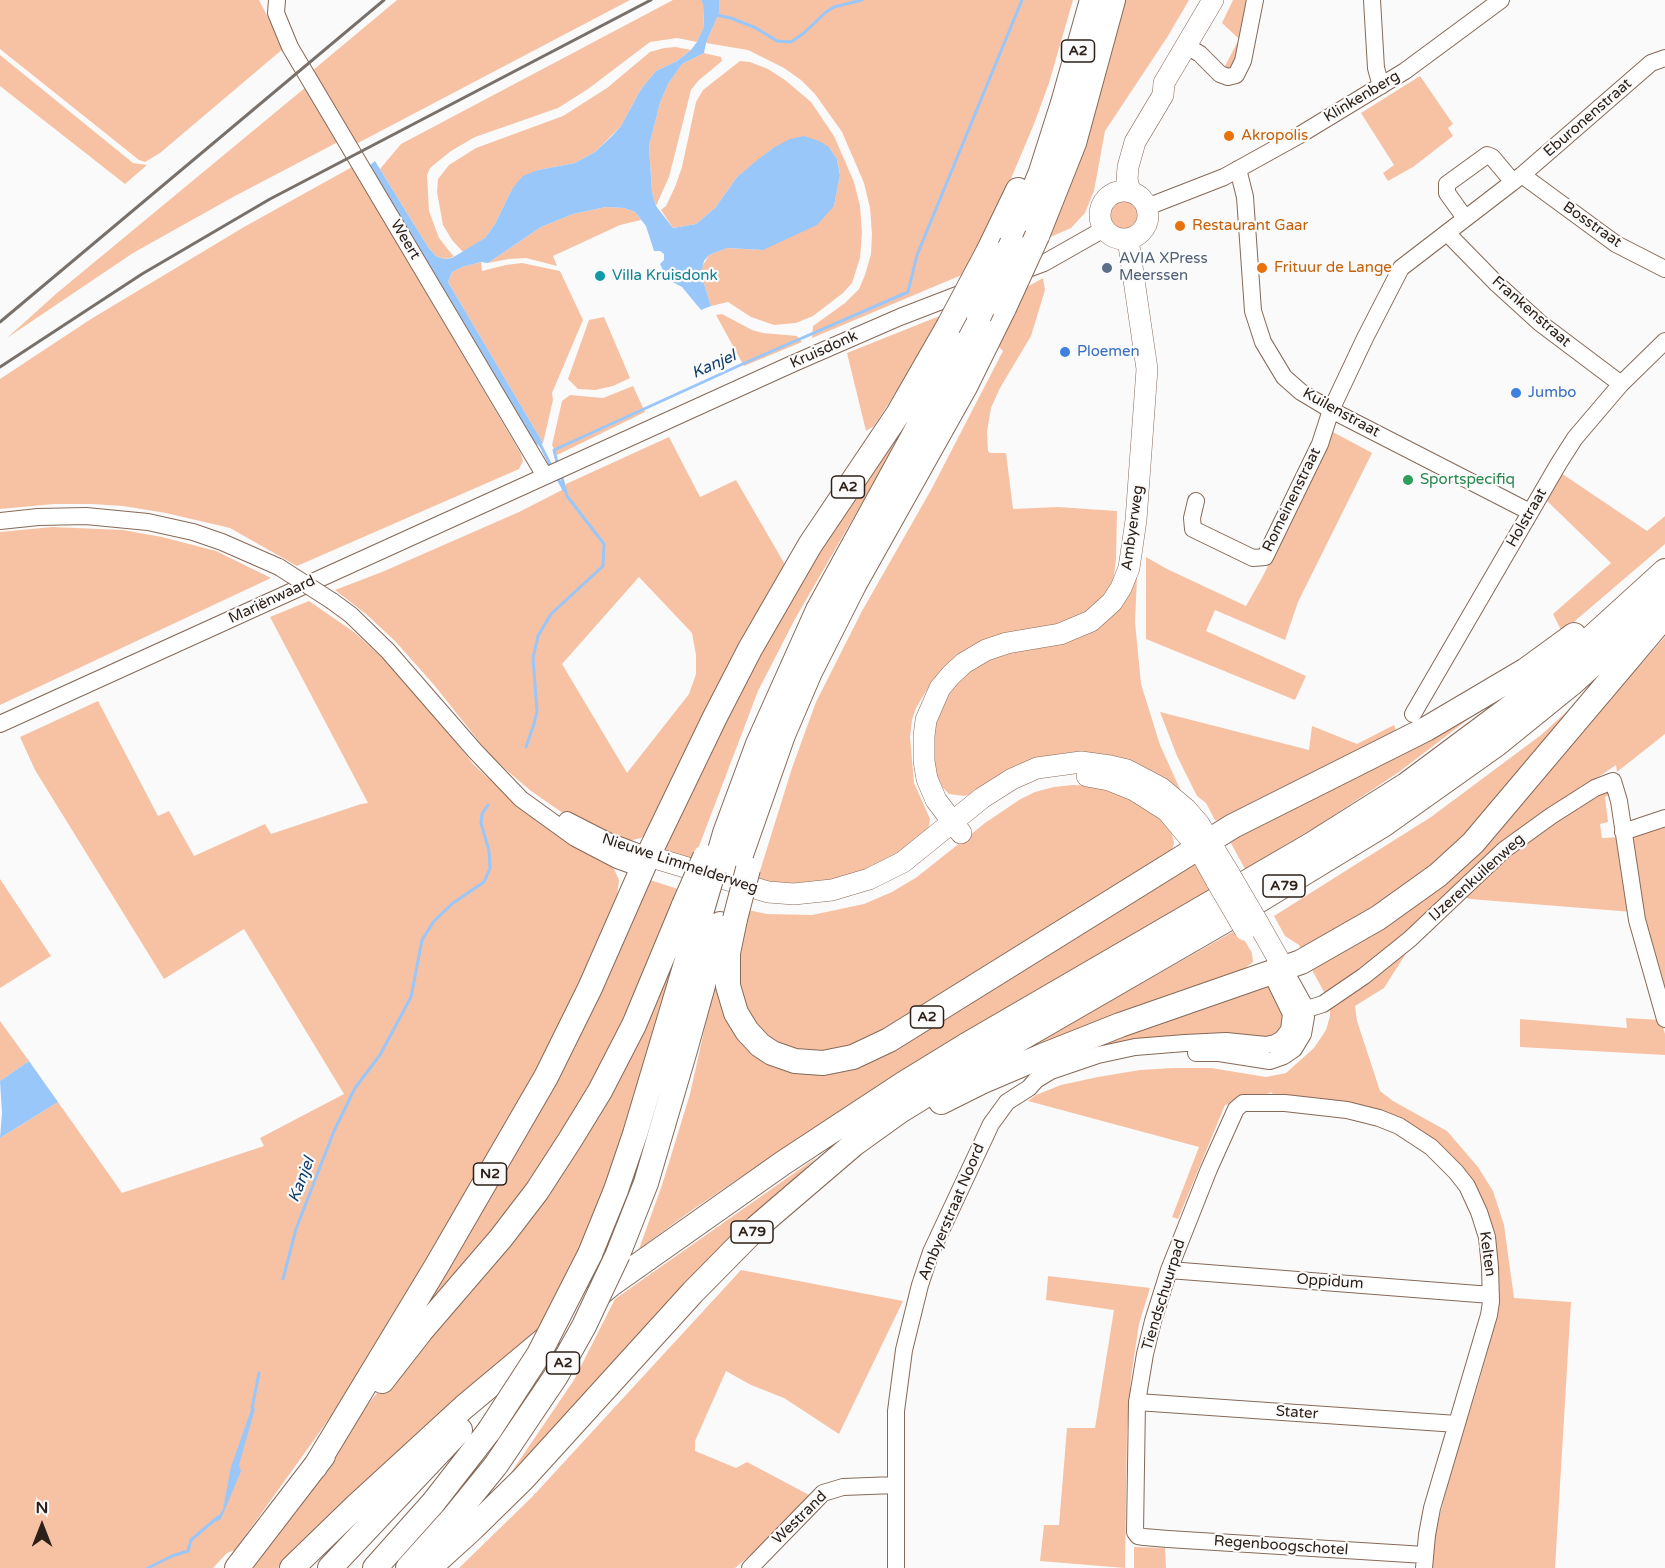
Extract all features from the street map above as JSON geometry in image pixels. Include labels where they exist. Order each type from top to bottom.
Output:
[{"type":"highway","name":"A2","points":[[408,1568],[496,1465],[556,1376],[584,1326],[626,1262],[711,912],[727,863],[725,833],[758,744],[818,610],[979,316],[1012,243],[1041,172],[1092,0]]},
{"type":"highway","name":"A2","points":[[375,1568],[433,1503],[489,1431],[539,1354],[590,1254],[616,1190],[727,863],[779,767],[783,735],[840,610],[965,387],[1037,236],[1074,143],[1113,0]]},
{"type":"highway","name":"A2","points":[[645,863],[750,649],[810,544],[898,414],[948,327],[989,250],[1035,153],[1063,103]]},
{"type":"highway","points":[[1204,845],[1233,826],[1426,729],[1526,670],[1573,636],[1665,558]]},
{"type":"highway","name":"A79","points":[[330,1568],[466,1424],[567,1328],[626,1262],[903,1084],[1311,845],[1406,785],[1516,703],[1665,571]]},
{"type":"highway","name":"A79","points":[[429,1568],[523,1479],[693,1292],[757,1227],[854,1143],[900,1111],[973,1066],[1243,910],[1383,825],[1497,744],[1571,684],[1665,599]]},
{"type":"highway","name":"A79","points":[[873,1131],[913,1116],[981,1082],[1120,1025],[1301,962],[1378,918],[1424,886],[1456,859],[1499,813],[1595,696],[1665,616]]},
{"type":"highway","name":"A2","points":[[711,912],[728,953],[728,987],[732,1004],[741,1022],[760,1045],[782,1058],[810,1064],[839,1061],[869,1051],[889,1040],[1204,845]]},
{"type":"highway","name":"N2","points":[[315,1467],[436,1267],[546,1077],[590,988],[645,863]]},
{"type":"highway","name":"N2","points":[[237,1568],[421,1331],[501,1238],[548,1174],[616,1062],[655,979],[711,912]]},
{"type":"highway","name":"A79","points":[[292,1568],[464,1407],[602,1291],[626,1262]]},
{"type":"main road","points":[[1122,192],[1115,163],[1121,142],[1153,88],[1164,82],[1213,0]]},
{"type":"main road","points":[[1122,192],[1141,198],[1147,207],[1148,219],[1144,229],[1128,239],[1114,237],[1104,229],[1100,219],[1101,206],[1122,192]]},
{"type":"main road","name":"Ambyerweg","points":[[956,828],[936,800],[927,779],[924,762],[926,720],[940,688],[964,663],[986,650],[1007,643],[1060,634],[1090,621],[1112,602],[1129,568],[1137,509],[1147,369],[1128,239]]},
{"type":"main road","name":"Nieuwe Limmelderweg","points":[[645,863],[752,904],[780,908],[819,906],[856,898],[891,884],[924,864],[981,798],[1023,773],[1050,765],[1081,762],[1110,765],[1152,782],[1186,809],[1199,824],[1204,845],[1277,971]]},
{"type":"street","name":"Weert","points":[[277,0],[276,13],[290,47],[545,476]]},
{"type":"street","points":[[1187,46],[1200,54],[1220,74],[1228,77],[1236,75],[1243,61],[1255,0]]},
{"type":"street","points":[[1372,0],[1376,68],[1382,86]]},
{"type":"street","name":"Klinkenberg","points":[[1147,207],[1224,177],[1298,136],[1406,71],[1501,0]]},
{"type":"street","name":"Eburonenstraat","points":[[1331,410],[1401,268],[1517,178],[1652,63],[1665,57]]},
{"type":"street","points":[[1465,218],[1447,193],[1447,184],[1487,155],[1517,178]]},
{"type":"street","name":"Kuilenstraat","points":[[1238,169],[1245,197],[1252,304],[1263,342],[1284,377],[1300,392],[1331,410],[1530,512]]},
{"type":"street","name":"Bosstraat","points":[[1517,178],[1616,244],[1665,269]]},
{"type":"street","name":"Kruisdonk","points":[[545,476],[888,322],[1044,262],[1104,229]]},
{"type":"street","name":"Frankenstraat","points":[[1447,233],[1495,282],[1540,323],[1621,384]]},
{"type":"street","name":"Holstraat","points":[[1413,714],[1575,438],[1621,384],[1665,343]]},
{"type":"street","name":"Romeinenstraat","points":[[1196,501],[1192,518],[1193,529],[1253,558],[1265,556],[1320,444],[1331,410]]},
{"type":"street","name":"Mariënwaard","points":[[0,724],[545,476]]},
{"type":"street","name":"Nieuwe Limmelderweg","points":[[0,521],[86,516],[148,522],[192,532],[222,542],[279,567],[351,615],[388,651],[521,799],[554,825],[594,848],[645,863]]},
{"type":"street","name":"IJzerenkuilenweg","points":[[1298,1012],[1323,1004],[1364,976],[1410,939],[1504,850],[1551,816],[1613,781],[1637,920],[1665,1019]]},
{"type":"street","points":[[1623,832],[1665,818]]},
{"type":"street","points":[[1277,971],[1298,1012]]},
{"type":"street","name":"Ambyerstraat Noord","points":[[896,1568],[896,1411],[901,1364],[910,1322],[932,1252],[991,1124],[1007,1102],[1029,1088],[1036,1080],[1068,1064],[1135,1047],[1226,1041],[1266,1046],[1275,1044],[1289,1030],[1298,1012]]},
{"type":"street","name":"Tiendschuurpad","points":[[1138,1536],[1135,1528],[1137,1402],[1145,1354],[1169,1270],[1236,1108],[1243,1103]]},
{"type":"street","name":"Kelten","points":[[1243,1103],[1285,1103],[1360,1112],[1400,1126],[1431,1147],[1456,1172],[1467,1186],[1479,1212],[1488,1244],[1491,1295],[1485,1336],[1432,1508],[1425,1562]]},
{"type":"street","name":"Oppidum","points":[[1169,1270],[1491,1295]]},
{"type":"street","name":"Stater","points":[[1137,1402],[1457,1424]]},
{"type":"street","name":"Westrand","points":[[750,1568],[826,1491],[843,1486],[895,1485]]},
{"type":"street","name":"Regenboogschotel","points":[[1138,1536],[1425,1562]]},
{"type":"shaded area","points":[[0,0],[259,0],[284,48],[160,153],[145,162],[139,160],[0,49]]},
{"type":"shaded area","points":[[397,0],[630,0],[358,143],[352,140],[312,71]]},
{"type":"shaded area","points":[[673,0],[701,0],[704,28],[697,42],[677,38],[650,42],[588,89],[558,108],[475,137],[451,151],[430,168],[427,175],[429,211],[439,238],[454,257],[444,259],[436,256],[428,247],[380,169],[401,144]]},
{"type":"shaded area","points":[[719,0],[1073,0],[1049,83],[1034,124],[988,233],[964,274],[812,338],[813,326],[845,303],[859,289],[865,275],[871,254],[872,234],[870,208],[864,183],[842,132],[815,94],[801,80],[784,68],[748,50],[706,43],[719,13]]},
{"type":"shaded area","points":[[1119,0],[1189,0],[1105,131],[1094,191],[1085,213],[1071,228],[1046,239]]},
{"type":"shaded area","points":[[1233,0],[1250,0],[1233,72],[1224,68],[1239,39],[1222,23]]},
{"type":"shaded area","points":[[676,47],[691,50],[677,61],[656,71],[641,89],[621,126],[595,152],[575,163],[538,170],[512,189],[495,224],[485,238],[472,247],[463,252],[452,240],[443,225],[437,192],[438,179],[449,165],[476,148],[563,116],[607,88],[650,52]]},
{"type":"shaded area","points":[[704,53],[721,57],[722,61],[691,90],[669,177],[656,206],[652,192],[649,146],[660,103],[668,84],[682,64]]},
{"type":"shaded area","points":[[0,55],[133,163],[147,165],[125,184],[0,86]]},
{"type":"shaded area","points":[[740,61],[768,69],[811,102],[834,136],[854,182],[860,206],[862,233],[860,258],[852,283],[843,293],[813,316],[796,323],[774,325],[751,317],[728,302],[711,306],[701,274],[702,267],[709,255],[727,248],[763,250],[834,206],[840,174],[837,159],[829,147],[773,148],[737,177],[715,208],[696,224],[673,228],[661,210],[666,206],[682,167],[696,102],[703,90]]},
{"type":"shaded area","points":[[1420,76],[1453,124],[1448,128],[1453,136],[1413,167],[1388,181],[1383,173],[1394,165],[1361,113]]},
{"type":"shaded area","points":[[306,87],[338,142],[133,253],[7,338],[57,293]]},
{"type":"shaded area","points":[[352,167],[521,454],[523,461],[519,469],[297,566],[230,528],[166,513],[92,504],[54,504],[0,509],[0,379],[91,319],[244,227]]},
{"type":"shaded area","points":[[1124,199],[1135,204],[1140,215],[1135,226],[1124,231],[1113,226],[1108,215],[1113,204]]},
{"type":"shaded area","points":[[606,207],[624,208],[635,212],[641,220],[620,225],[553,256],[557,266],[526,258],[488,263],[541,227],[573,214]]},
{"type":"shaded area","points":[[481,262],[482,271],[522,263],[560,271],[583,320],[552,393],[553,400],[543,443],[448,282],[452,272]]},
{"type":"shaded area","points":[[1043,278],[1045,290],[1031,336],[1000,388],[991,408],[987,432],[988,451],[1006,453],[1013,509],[1058,507],[1117,511],[1113,582],[1108,591],[1083,616],[941,673],[928,688],[916,708],[910,737],[914,783],[930,819],[923,837],[857,879],[755,887],[792,768],[816,702],[862,611],[931,490],[1003,351],[999,347],[1027,287]]},
{"type":"shaded area","points":[[722,314],[752,330],[797,336],[802,342],[744,366],[716,315]]},
{"type":"shaded area","points":[[942,315],[920,355],[874,426],[866,431],[847,353]]},
{"type":"shaded area","points":[[604,317],[630,378],[613,386],[595,390],[578,389],[568,379],[589,320]]},
{"type":"shaded area","points":[[954,330],[900,437],[795,619],[758,691],[693,862],[660,850],[704,757],[816,548]]},
{"type":"shaded area","points":[[633,386],[645,412],[557,455],[552,445],[562,401],[570,395],[603,398]]},
{"type":"shaded area","points":[[1333,432],[1372,453],[1298,602],[1285,640],[1215,610],[1206,631],[1306,676],[1295,700],[1146,639],[1146,557],[1246,606]]},
{"type":"shaded area","points":[[669,437],[700,497],[736,480],[787,568],[650,832],[641,838],[628,841],[573,820],[531,791],[492,758],[435,686],[395,641],[335,590],[519,512],[566,488],[566,484]],"holes":[[[639,577],[692,633],[696,655],[696,674],[689,694],[627,773],[562,664]]]},
{"type":"shaded area","points":[[1558,471],[1647,531],[1665,516],[1665,544],[1562,632],[1553,614],[1611,563],[1543,497]]},
{"type":"shaded area","points":[[52,527],[123,530],[162,537],[216,551],[271,578],[0,705],[0,532]]},
{"type":"shaded area","points":[[1137,576],[1135,622],[1141,684],[1160,745],[1184,798],[1100,758],[964,796],[949,794],[943,788],[934,770],[931,734],[946,692],[982,660],[1042,643]]},
{"type":"shaded area","points":[[309,601],[354,632],[386,661],[422,700],[474,765],[520,807],[538,822],[605,861],[614,869],[619,880],[617,895],[559,1027],[512,1114],[339,1405],[235,1550],[227,1553],[213,1568],[0,1568],[0,1138],[58,1102],[122,1193],[264,1146],[260,1138],[344,1094],[244,929],[164,979],[35,770],[20,737],[98,701],[158,816],[169,811],[194,856],[265,824],[271,834],[368,803],[270,617]]},
{"type":"shaded area","points":[[1665,637],[1665,734],[1617,772],[1616,765],[1554,807],[1366,969],[1327,993],[1324,992],[1311,968],[1371,932],[1599,711]]},
{"type":"shaded area","points":[[1606,676],[1491,811],[1423,879],[1305,956],[1299,945],[1285,936],[1274,916],[1431,817],[1541,735]]},
{"type":"shaded area","points":[[1521,679],[1399,772],[1319,825],[1245,869],[1227,836]]},
{"type":"shaded area","points":[[1160,712],[1309,750],[1312,726],[1357,744],[1394,725],[1396,730],[1221,822],[1215,820],[1206,803],[1197,796],[1177,756]]},
{"type":"shaded area","points":[[1073,785],[1094,786],[1119,793],[1152,812],[1172,834],[1174,843],[1171,853],[909,1018],[839,1052],[796,1052],[767,1037],[744,1008],[736,969],[748,910],[767,914],[812,915],[864,904],[892,892],[917,877],[985,823],[1019,800],[1035,792]]},
{"type":"shaded area","points":[[1608,790],[1610,794],[1605,797],[1608,822],[1600,824],[1602,838],[1621,837],[1632,912],[1462,897],[1520,843],[1560,816]]},
{"type":"shaded area","points":[[1665,819],[1665,997],[1642,909],[1631,833]]},
{"type":"shaded area","points":[[1193,863],[1197,864],[1212,890],[835,1114],[692,1210],[639,1249],[662,1185],[690,1094],[721,954],[735,1022],[823,1071]]},
{"type":"shaded area","points":[[0,879],[51,956],[0,988]]},
{"type":"shaded area","points":[[650,880],[681,890],[615,1044],[546,1161],[493,1232],[404,1334]]},
{"type":"shaded area","points":[[693,913],[622,1143],[585,1242],[548,1323],[278,1568],[253,1568],[367,1405],[483,1266]]},
{"type":"shaded area","points":[[1238,929],[1252,953],[1253,962],[1241,971],[982,1073]]},
{"type":"shaded area","points":[[1412,944],[1384,988],[1355,1006],[1357,1021],[1380,1091],[1393,1101],[1447,1131],[1478,1167],[1493,1191],[1504,1225],[1514,1298],[1571,1302],[1555,1568],[1432,1568],[1432,1546],[1453,1464],[1497,1316],[1498,1291],[1454,1161],[1424,1132],[1380,1110],[1273,1097],[1272,1092],[1225,1105],[1178,1219],[1172,1217],[1199,1147],[1028,1101],[1036,1095],[1061,1085],[1140,1070],[1211,1068],[1266,1077],[1286,1073],[1314,1048],[1326,1030],[1330,1006]]},
{"type":"shaded area","points":[[1264,984],[1270,987],[1286,1019],[1275,1039],[1115,1048],[1083,1047]]},
{"type":"shaded area","points":[[1626,1018],[1661,1020],[1665,1034],[1665,1055],[1520,1047],[1520,1019],[1627,1028]]},
{"type":"shaded area","points":[[0,1021],[29,1061],[0,1081]]},
{"type":"shaded area","points":[[817,1157],[704,1269],[504,1483],[574,1380],[615,1299]]},
{"type":"shaded area","points":[[741,1270],[903,1301],[839,1434],[784,1398],[751,1385],[726,1371],[695,1441],[695,1451],[736,1468],[747,1462],[813,1497],[793,1519],[735,1568],[459,1568],[533,1496]]},
{"type":"shaded area","points":[[1048,1276],[1150,1288],[1139,1324],[1131,1377],[1127,1432],[1125,1568],[1040,1561],[1044,1525],[1059,1525],[1067,1428],[1095,1428],[1114,1310],[1046,1300]]},
{"type":"shaded area","points":[[1134,1547],[1165,1548],[1166,1568],[1134,1568]]},
{"type":"water","points":[[701,0],[719,0],[719,13],[704,53],[682,64],[668,84],[660,103],[649,146],[652,192],[656,206],[673,228],[696,224],[715,208],[737,177],[756,161],[790,139],[804,136],[829,147],[837,159],[840,175],[834,206],[817,225],[763,250],[727,248],[709,255],[704,261],[701,274],[711,306],[701,310],[682,287],[667,279],[660,264],[664,260],[664,254],[654,251],[646,226],[635,212],[624,208],[606,207],[573,214],[541,227],[488,263],[481,262],[452,272],[448,282],[543,443],[539,446],[535,443],[370,165],[375,161],[428,247],[436,256],[444,259],[452,258],[485,238],[495,224],[512,189],[523,176],[538,170],[575,163],[595,152],[612,136],[621,126],[641,89],[656,71],[677,61],[697,42],[704,27]]},
{"type":"water","points":[[29,1061],[58,1102],[0,1138],[2,1113],[0,1081]]},
{"type":"water","points":[[253,1404],[255,1409],[239,1465],[241,1471],[221,1519],[215,1522],[223,1509],[231,1467]]},
{"type":"waterway","points":[[716,15],[756,28],[777,41],[791,42],[834,7],[862,0]]},
{"type":"waterway","name":"Kanjel","points":[[558,466],[554,450],[908,292],[917,255],[1022,0]]},
{"type":"waterway","points":[[539,442],[551,466]]},
{"type":"waterway","name":"Kanjel","points":[[526,747],[537,711],[533,658],[538,636],[551,614],[603,566],[604,544],[567,496],[561,475]]},
{"type":"waterway","name":"Kanjel","points":[[557,477],[564,490]]},
{"type":"waterway","name":"Kanjel","points":[[283,1279],[296,1229],[334,1131],[355,1088],[380,1055],[411,997],[422,940],[434,921],[453,903],[484,882],[490,868],[489,851],[481,823],[482,814],[488,805]]},
{"type":"waterway","name":"Kanjel","points":[[252,1408],[259,1373]]},
{"type":"waterway","name":"Kanjel","points":[[148,1568],[188,1551],[191,1540],[218,1517]]},
{"type":"railway","points":[[0,322],[384,0]]},
{"type":"railway","points":[[0,367],[142,274],[270,199],[651,0]]},
{"type":"place","name":"Akropolis","points":[[1229,136]]},
{"type":"place","name":"Restaurant Gaar","points":[[1180,226]]},
{"type":"place","name":"AVIA XPress Meerssen","points":[[1107,268]]},
{"type":"place","name":"Frituur de Lange","points":[[1262,268]]},
{"type":"place","name":"Villa Kruisdonk","points":[[600,276]]},
{"type":"place","name":"Ploemen","points":[[1065,352]]},
{"type":"place","name":"Jumbo","points":[[1516,393]]},
{"type":"place","name":"Sportspecifiq","points":[[1408,480]]}]
